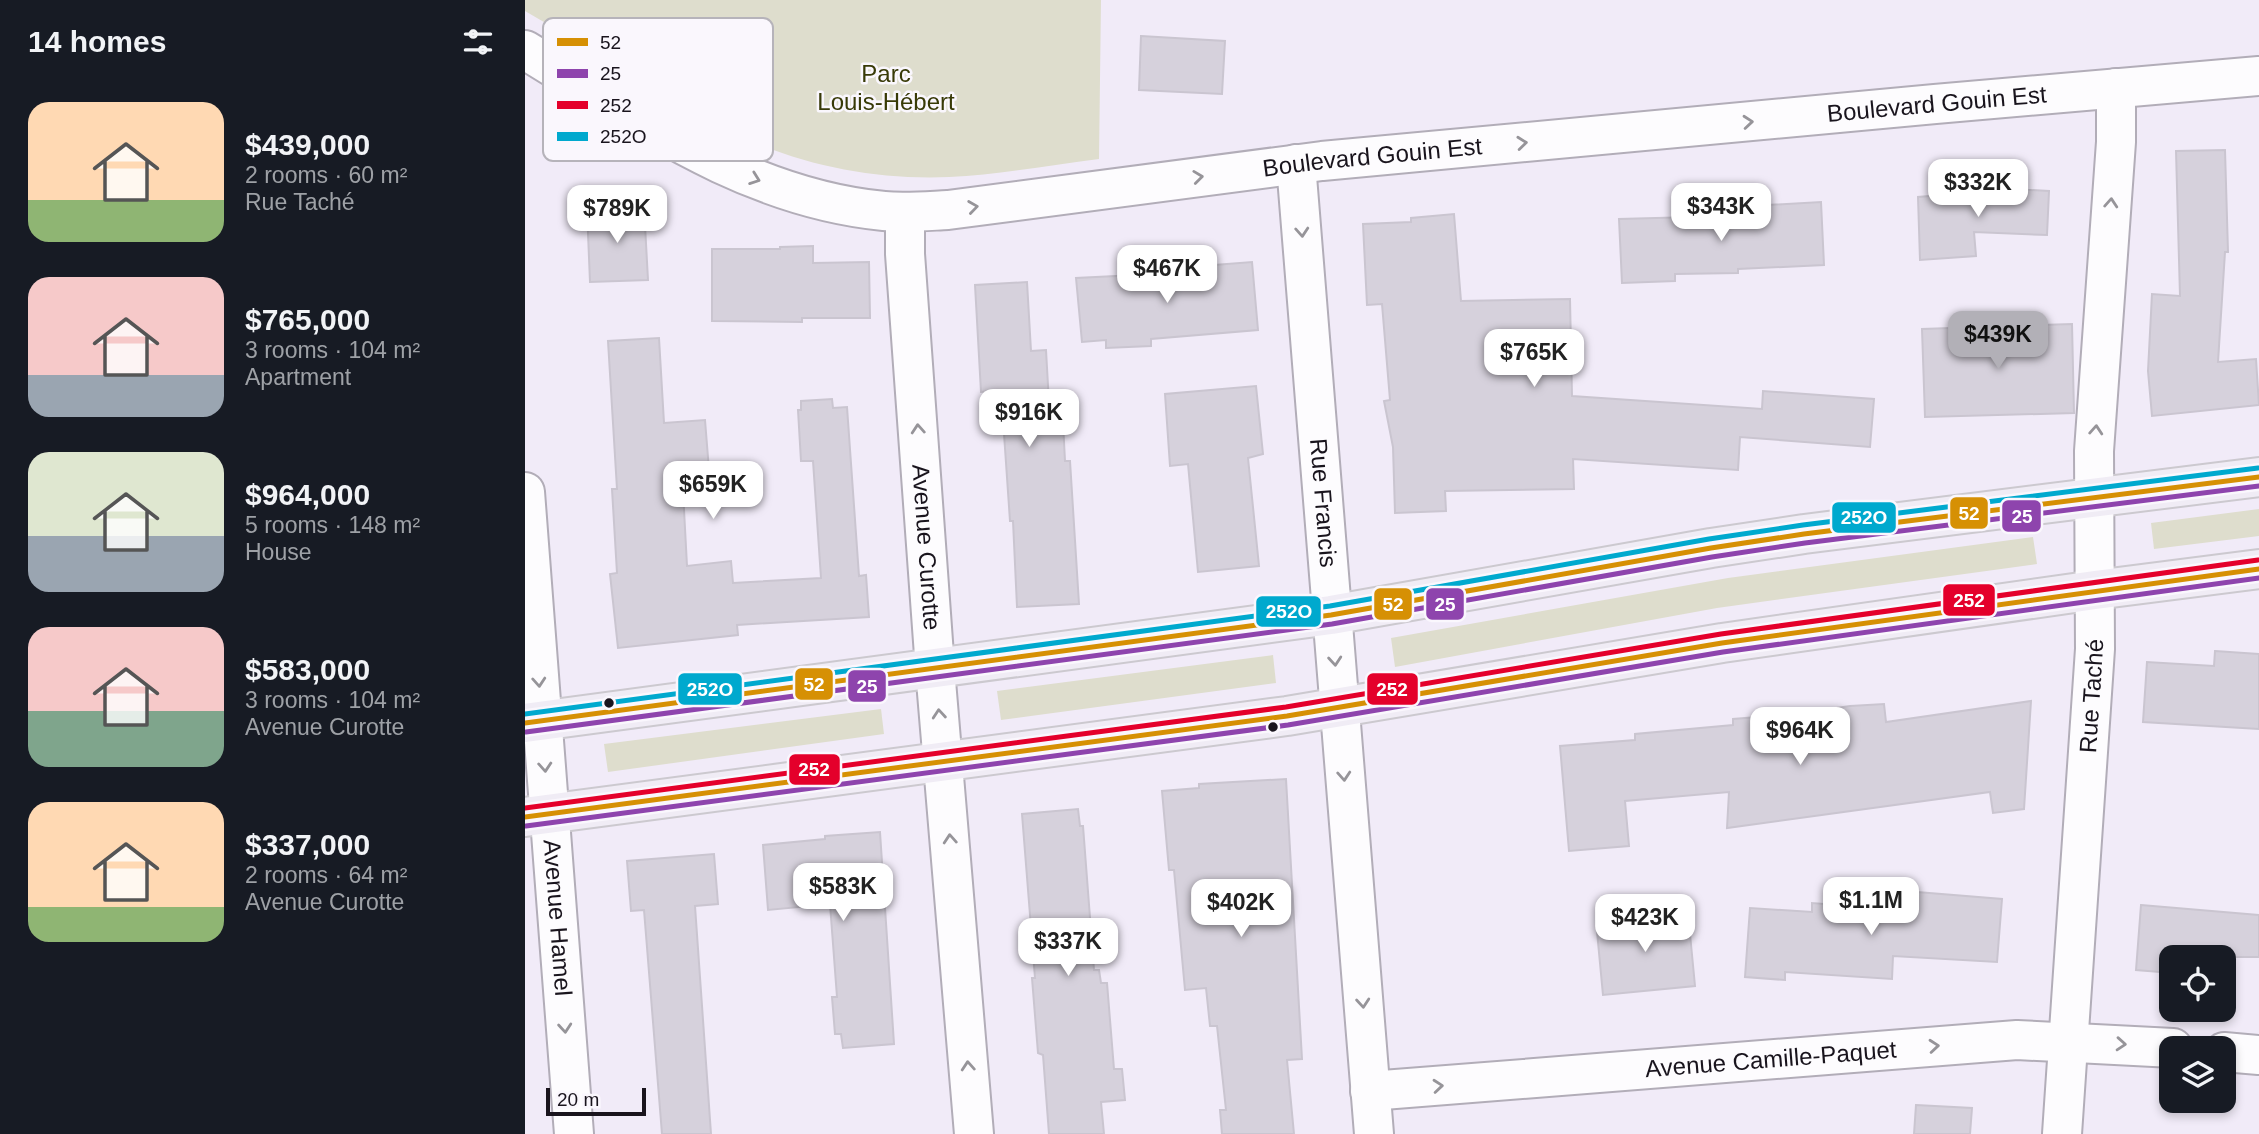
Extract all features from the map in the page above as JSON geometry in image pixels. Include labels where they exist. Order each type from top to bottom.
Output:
[{"type":"main road","points":[[533,722],[1331,615],[1724,546],[2259,477]]},
{"type":"main road","points":[[536,815],[1339,708],[1722,643],[2259,569]]},
{"type":"street","name":"Boulevard Gouin Est","points":[[525,50],[543,61]]},
{"type":"street","name":"Boulevard Gouin Est","points":[[713,161],[731,170],[813,198],[858,208],[905,212],[948,210],[1296,164],[2259,76]]},
{"type":"street","name":"Rue Taché","points":[[2062,1134],[2094,659],[2094,451],[2116,142],[2116,88]]},
{"type":"street","name":"Rue Francis","points":[[1296,164],[1374,1134]]},
{"type":"street","name":"Avenue Curotte","points":[[905,212],[905,254],[935,668],[974,1134]]},
{"type":"street","name":"Avenue Hamel","points":[[525,492],[536,815],[574,1134]]},
{"type":"street","name":"Avenue Camille-Paquet","points":[[1370,1091],[2017,1040],[2159,1047]]},
{"type":"street","points":[[2236,1053],[2259,1055]]},
{"type":"green space","name":"Parc Louis-Hébert","points":[[525,0],[1101,0],[1099,159],[949,177],[895,176],[815,163],[773,149],[773,18],[543,18],[543,22],[525,11]]},
{"type":"green space","points":[[2259,509],[2259,536],[2154,549],[2151,523]]},
{"type":"green space","points":[[2033,537],[2037,564],[1717,608],[1395,667],[1391,638],[1728,578]]},
{"type":"green space","points":[[1273,655],[1276,683],[1001,720],[997,691]]},
{"type":"green space","points":[[881,709],[884,734],[608,772],[604,744]]},
{"type":"building","points":[[1141,36],[1225,41],[1222,94],[1139,90]]},
{"type":"building","points":[[2225,150],[2228,252],[2225,252],[2218,362],[2256,359],[2259,405],[2152,416],[2148,371],[2152,294],[2180,296],[2176,151]]},
{"type":"building","points":[[1993,188],[2049,191],[2047,235],[1974,232],[1976,256],[1920,260],[1918,197],[1993,191]]},
{"type":"building","points":[[1821,202],[1824,265],[1738,269],[1738,273],[1675,274],[1675,281],[1622,283],[1619,219],[1769,215],[1768,205]]},
{"type":"building","points":[[644,207],[648,280],[590,282],[587,209]]},
{"type":"building","points":[[1454,214],[1461,301],[1570,299],[1572,396],[1762,409],[1763,391],[1874,399],[1870,447],[1740,437],[1738,470],[1573,459],[1574,489],[1445,491],[1446,511],[1395,513],[1393,447],[1384,401],[1390,400],[1382,304],[1367,305],[1363,224],[1411,222],[1411,218]]},
{"type":"building","points":[[813,246],[813,263],[869,262],[870,318],[802,318],[802,322],[712,321],[712,249]]},
{"type":"building","points":[[1252,262],[1258,330],[1151,339],[1151,346],[1106,348],[1106,340],[1082,342],[1076,278],[1177,273],[1176,268]]},
{"type":"building","points":[[1027,282],[1031,351],[1046,350],[1049,403],[1062,403],[1065,461],[1070,461],[1079,604],[1017,607],[1013,521],[1010,521],[1001,390],[981,392],[975,285]]},
{"type":"building","points":[[2072,324],[2074,413],[1925,417],[1922,329]]},
{"type":"building","points":[[659,338],[664,423],[705,420],[709,470],[682,472],[687,566],[731,561],[733,583],[821,578],[813,461],[801,461],[798,410],[801,410],[801,401],[832,399],[833,408],[847,407],[859,576],[866,575],[869,617],[737,625],[738,635],[618,648],[610,574],[617,573],[612,489],[617,489],[608,341]]},
{"type":"building","points":[[1256,386],[1263,454],[1248,458],[1259,566],[1198,572],[1188,464],[1170,466],[1165,394]]},
{"type":"building","points":[[2215,651],[2259,654],[2259,729],[2143,722],[2147,662],[2214,666]]},
{"type":"building","points":[[2031,701],[2024,809],[1993,813],[1990,792],[1727,828],[1729,792],[1625,801],[1629,846],[1569,851],[1560,746],[1635,740],[1635,734],[1733,725],[1733,719],[1850,706],[1884,704],[1886,722]]},
{"type":"building","points":[[1286,779],[1302,1059],[1287,1060],[1294,1134],[1222,1134],[1220,1110],[1226,1110],[1217,1026],[1210,1026],[1206,988],[1185,990],[1174,870],[1169,870],[1162,791],[1199,788],[1199,784]]},
{"type":"building","points":[[1078,809],[1080,826],[1083,826],[1094,970],[1099,970],[1101,983],[1107,983],[1114,1069],[1122,1069],[1125,1100],[1101,1102],[1104,1134],[1049,1134],[1043,1055],[1038,1053],[1022,814]]},
{"type":"building","points":[[880,832],[894,1044],[843,1048],[841,1034],[835,1034],[832,997],[837,997],[830,904],[768,910],[763,845]]},
{"type":"building","points":[[714,854],[718,904],[695,906],[711,1134],[662,1134],[644,910],[631,911],[627,861]]},
{"type":"building","points":[[1917,892],[2002,899],[1997,962],[1893,956],[1892,979],[1785,972],[1785,980],[1745,977],[1750,908],[1812,912],[1812,903],[1916,911]]},
{"type":"building","points":[[2141,905],[2259,915],[2259,957],[2236,957],[2236,945],[2159,945],[2159,972],[2136,970]]},
{"type":"building","points":[[1688,913],[1695,986],[1603,995],[1596,921]]},
{"type":"building","points":[[1916,1105],[1972,1108],[1970,1134],[1914,1134]]},
{"type":"transit line","name":"252O","points":[[525,714],[1330,606],[1803,525],[2258,468]]},
{"type":"transit line","name":"52","points":[[525,723],[1331,615],[1804,534],[2259,477]]},
{"type":"transit line","name":"25","points":[[526,732],[1332,624],[1805,543],[2259,486]]},
{"type":"transit line","name":"252","points":[[525,808],[1286,707],[1721,634],[2258,560]]},
{"type":"transit line","name":"52","points":[[525,817],[1287,716],[1722,643],[2259,569]]},
{"type":"transit line","name":"25","points":[[526,826],[1288,725],[1723,652],[2259,578]]}]
